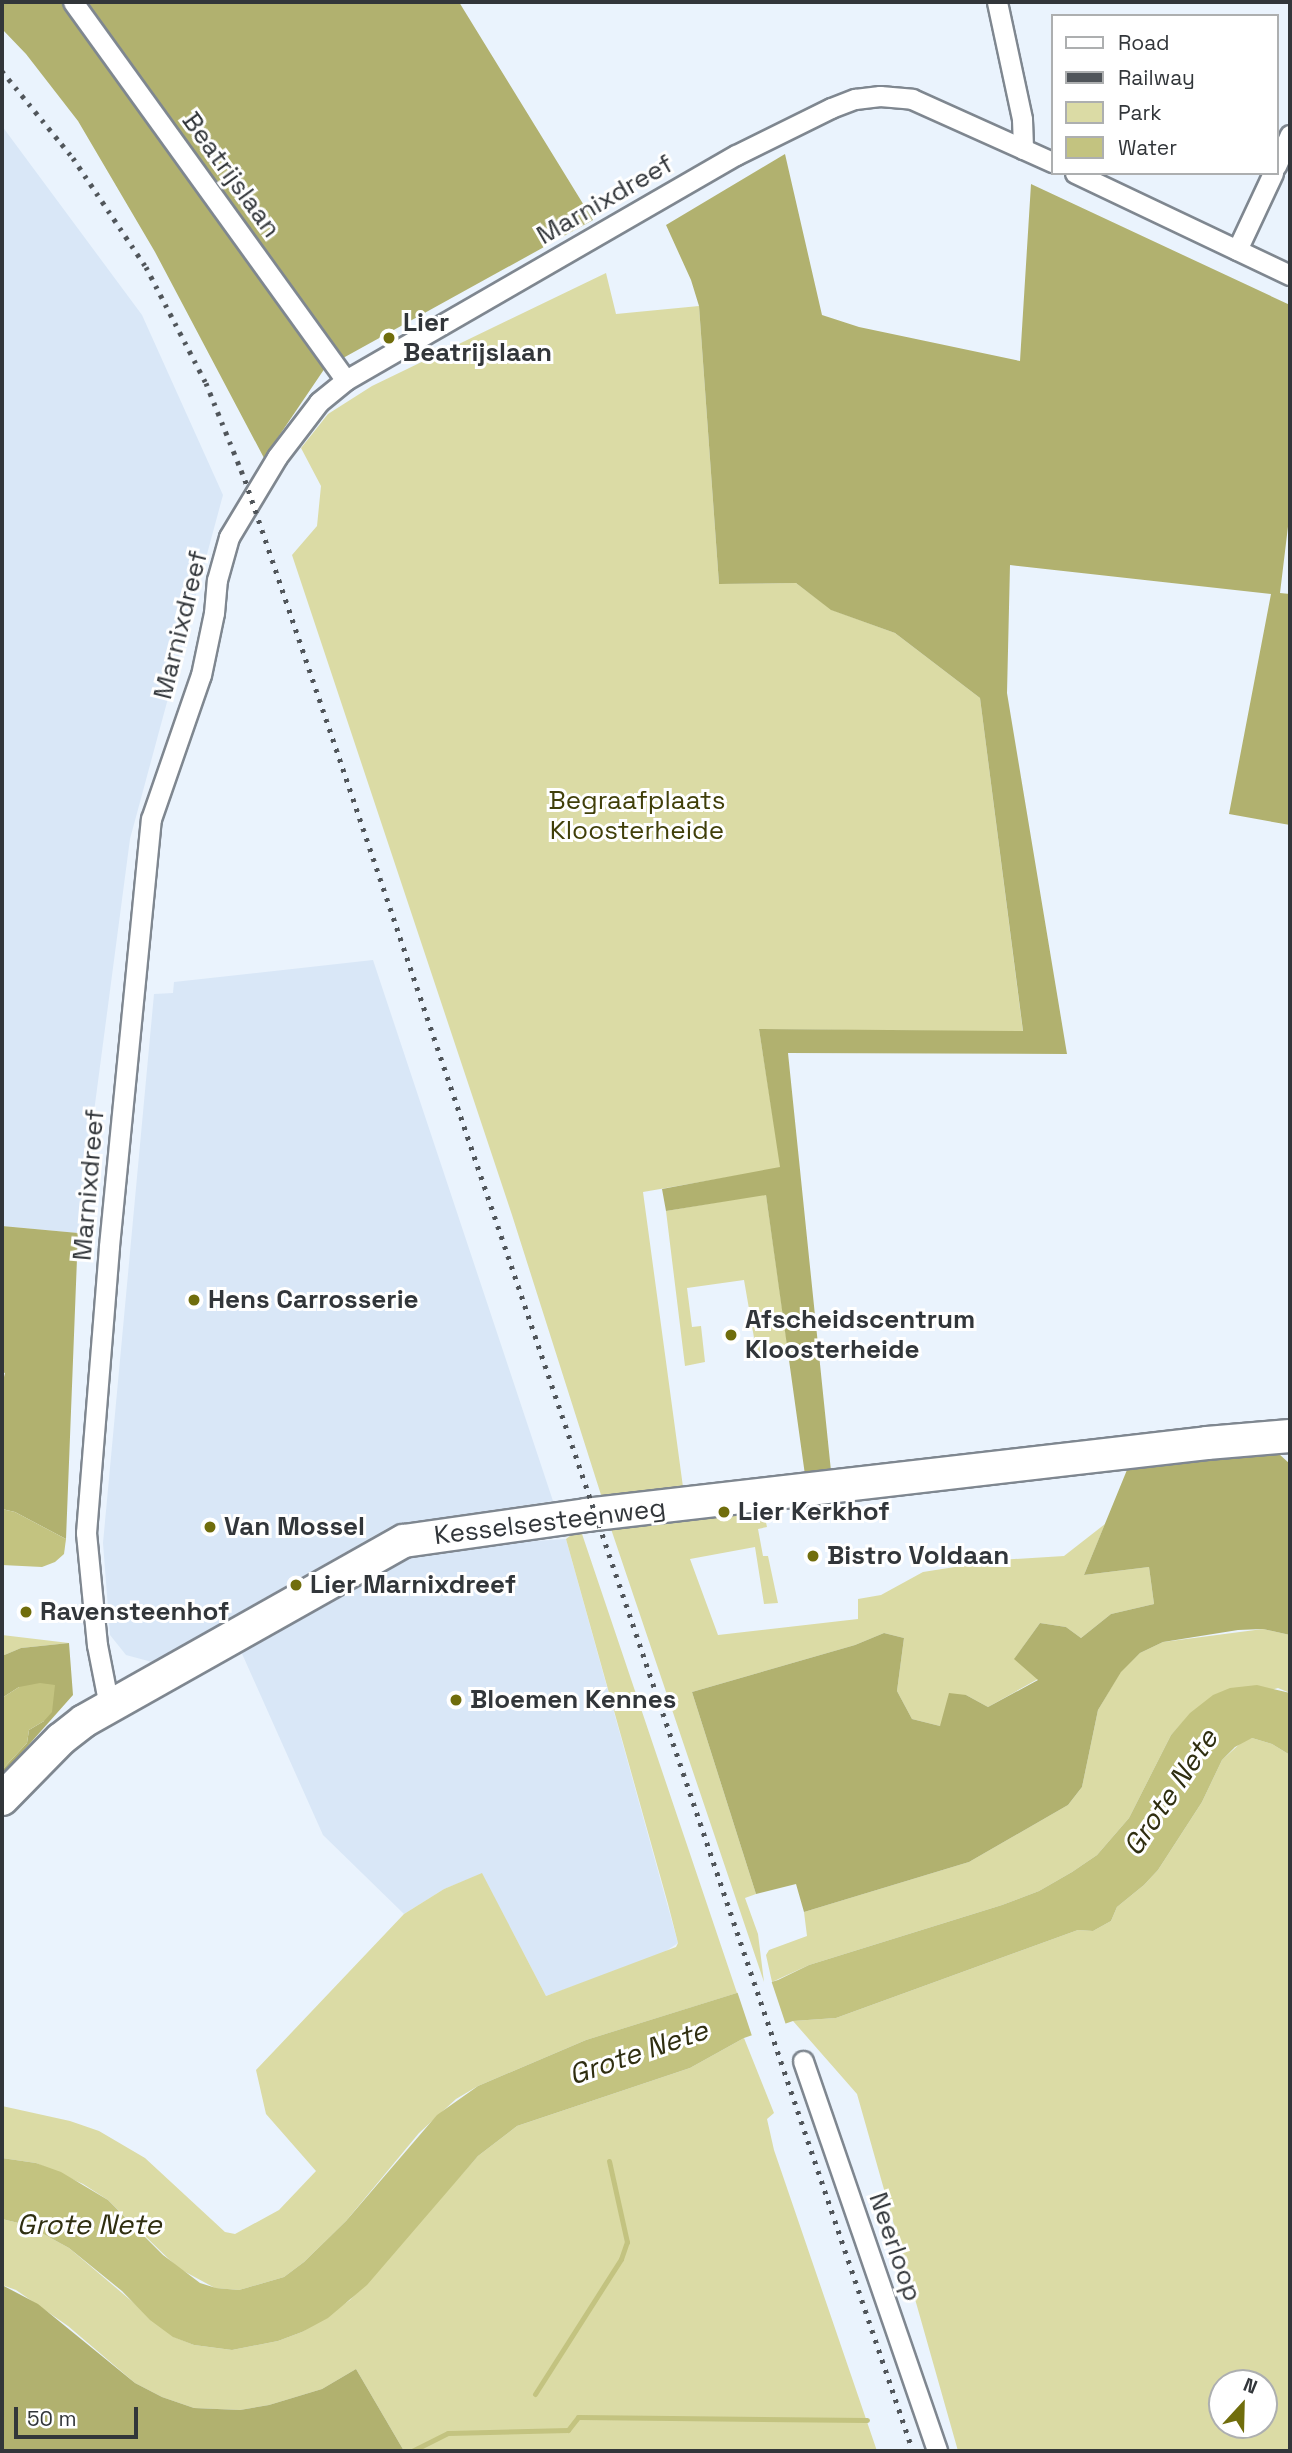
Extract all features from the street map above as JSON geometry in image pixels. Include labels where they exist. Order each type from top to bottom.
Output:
[{"type":"main road","name":"Kesselsesteenweg","points":[[2,1799],[61,1739],[109,1706],[404,1541],[586,1515],[1290,1436]]},
{"type":"street","name":"Beatrijslaan","points":[[73,2],[346,380]]},
{"type":"street","points":[[997,2],[1022,119],[1023,149]]},
{"type":"street","name":"Marnixdreef","points":[[109,1706],[97,1645],[86,1533],[110,1232],[151,819],[201,675],[214,613],[217,580],[229,537],[296,431],[320,402],[346,380],[736,155],[855,99],[880,96],[912,99],[1050,161]]},
{"type":"street","points":[[1278,162],[1290,135]]},
{"type":"street","points":[[1079,175],[1290,275]]},
{"type":"street","points":[[1237,250],[1272,175]]},
{"type":"street","name":"Neerloop","points":[[803,2061],[937,2451]]},
{"type":"shaded area","points":[[2,2],[459,2],[593,220],[325,368],[264,458],[155,252],[78,121],[26,54],[2,29]]},
{"type":"shaded area","points":[[2,126],[142,315],[223,495],[130,839],[78,1233],[2,1226]]},
{"type":"shaded area","points":[[785,154],[822,315],[859,327],[1020,361],[1031,184],[1290,305],[1290,510],[1280,593],[1290,594],[1290,825],[1229,814],[1271,594],[1010,565],[1007,693],[1067,1054],[788,1053],[831,1471],[805,1475],[766,1195],[666,1211],[662,1189],[780,1167],[759,1029],[1023,1031],[980,698],[895,633],[831,610],[796,583],[719,584],[699,306],[691,280],[666,225]]},
{"type":"shaded area","points":[[373,960],[553,1501],[393,1525],[152,1662],[126,1655],[110,1635],[103,1543],[154,994],[173,993],[174,982]]},
{"type":"shaded area","points":[[2,1226],[78,1233],[66,1539],[15,1512],[2,1509],[2,1385],[5,1373],[2,1372]]},
{"type":"shaded area","points":[[1279,1454],[1290,1464],[1290,1635],[1263,1629],[1238,1630],[1163,1642],[1140,1653],[1121,1672],[1098,1710],[1082,1787],[1068,1805],[969,1862],[804,1912],[796,1884],[756,1894],[692,1692],[855,1645],[884,1633],[904,1638],[897,1691],[912,1719],[940,1726],[949,1693],[966,1695],[988,1707],[1038,1680],[1014,1659],[1040,1623],[1066,1627],[1081,1638],[1111,1614],[1154,1604],[1149,1567],[1084,1575],[1129,1465]]},
{"type":"shaded area","points":[[566,1539],[678,1943],[660,1955],[546,1996],[482,1874],[444,1889],[404,1914],[323,1835],[239,1647],[390,1559],[427,1548]]},
{"type":"shaded area","points":[[69,1643],[73,1695],[2,1775],[2,1770],[27,1743],[29,1730],[44,1721],[19,1687],[2,1698],[2,1656],[21,1648]]},
{"type":"shaded area","points":[[2,2285],[38,2304],[135,2383],[162,2397],[194,2408],[240,2410],[269,2405],[322,2389],[356,2369],[404,2451],[2,2451]]},
{"type":"green space","name":"Begraafplaats Kloosterheide","points":[[606,273],[616,314],[699,306],[719,584],[796,583],[832,610],[895,633],[980,698],[1023,1032],[759,1029],[781,1168],[643,1192],[683,1487],[602,1498],[512,1215],[292,555],[317,526],[321,486],[301,448],[328,414],[372,386]]},
{"type":"green space","points":[[766,1194],[788,1350],[757,1355],[744,1280],[687,1288],[692,1327],[701,1326],[705,1362],[685,1366],[666,1211]]},
{"type":"green space","points":[[762,1504],[767,1527],[758,1529],[763,1556],[768,1556],[778,1603],[764,1604],[755,1547],[690,1559],[718,1635],[858,1619],[858,1599],[881,1595],[923,1572],[999,1560],[1064,1556],[1105,1524],[1084,1575],[1149,1567],[1154,1604],[1111,1614],[1081,1638],[1066,1627],[1040,1623],[1015,1658],[1038,1679],[988,1707],[966,1695],[940,1726],[912,1719],[897,1691],[904,1638],[884,1633],[855,1645],[692,1692],[756,1894],[745,1898],[758,1934],[764,1982],[609,1523]]},
{"type":"green space","points":[[580,1528],[737,1993],[586,2040],[478,2086],[456,2099],[419,2133],[346,2221],[304,2262],[284,2277],[239,2290],[215,2288],[178,2268],[108,2200],[83,2184],[36,2163],[2,2158],[2,2106],[70,2121],[99,2131],[145,2158],[225,2232],[235,2234],[279,2210],[316,2171],[266,2114],[256,2070],[404,1914],[444,1889],[482,1873],[546,1996],[676,1947],[678,1943],[668,1904],[566,1539]]},
{"type":"green space","points":[[1263,1629],[1290,1635],[1290,1693],[1278,1688],[1191,1713],[1171,1735],[1129,1818],[1097,1855],[1039,1891],[809,1965],[772,1982],[766,1955],[769,1950],[807,1936],[804,1912],[969,1862],[1068,1805],[1082,1787],[1098,1710],[1121,1671],[1140,1653],[1163,1642]]},
{"type":"green space","points":[[2,1635],[69,1643],[21,1648],[2,1656]]},
{"type":"green space","points":[[1252,1738],[1272,1744],[1290,1755],[1290,2451],[958,2451],[857,2094],[793,2021],[836,2018],[1078,1930],[1093,1931],[1111,1921],[1117,1907],[1158,1870],[1202,1802],[1222,1760],[1244,1740]]},
{"type":"green space","points":[[744,2038],[774,2113],[767,2119],[774,2150],[877,2451],[404,2451],[356,2369],[322,2389],[269,2405],[240,2410],[194,2408],[162,2397],[135,2383],[68,2326],[16,2290],[2,2285],[2,2219],[27,2225],[69,2248],[174,2337],[194,2345],[232,2350],[278,2341],[302,2332],[350,2300],[478,2156],[517,2126],[690,2068]]},
{"type":"water","points":[[2,1509],[15,1512],[66,1539],[64,1554],[55,1562],[42,1567],[2,1565]]},
{"type":"water","points":[[40,1683],[55,1685],[52,1712],[44,1721],[29,1730],[27,1743],[2,1770],[2,1698],[19,1687]]},
{"type":"water","name":"Grote Nete","points":[[1257,1685],[1290,1693],[1290,1755],[1272,1744],[1252,1738],[1235,1747],[1222,1760],[1202,1802],[1158,1870],[1117,1907],[1111,1921],[1093,1931],[1078,1930],[836,2018],[793,2021],[744,2038],[690,2068],[517,2126],[478,2156],[367,2285],[328,2318],[302,2332],[278,2341],[232,2350],[194,2345],[173,2337],[150,2320],[122,2291],[69,2248],[27,2225],[2,2219],[2,2158],[36,2163],[61,2172],[108,2200],[163,2255],[200,2283],[239,2290],[284,2277],[304,2262],[346,2221],[437,2115],[478,2086],[586,2040],[778,1980],[809,1965],[1002,1905],[1039,1891],[1072,1872],[1097,1855],[1129,1818],[1171,1735],[1190,1713],[1213,1695],[1230,1688]]},
{"type":"pier","points":[[771,1980],[786,2025],[752,2036],[737,1991]]},
{"type":"waterway","points":[[535,2394],[621,2259],[627,2242],[609,2161]]},
{"type":"waterway","points":[[412,2451],[448,2433],[568,2430],[578,2417],[867,2420]]},
{"type":"railway","points":[[2,71],[73,158],[146,267],[206,383],[245,480],[913,2451]]},
{"type":"place","name":"Lier Beatrijslaan","points":[[389,338]]},
{"type":"place","name":"Hens Carrosserie","points":[[194,1300]]},
{"type":"place","name":"Afscheidscentrum Kloosterheide","points":[[731,1335]]},
{"type":"place","name":"Lier Kerkhof","points":[[724,1512]]},
{"type":"place","name":"Van Mossel","points":[[210,1527]]},
{"type":"place","name":"Bistro Voldaan","points":[[813,1556]]},
{"type":"place","name":"Lier Marnixdreef","points":[[296,1585]]},
{"type":"place","name":"Ravensteenhof","points":[[26,1612]]},
{"type":"place","name":"Bloemen Kennes","points":[[456,1700]]}]
